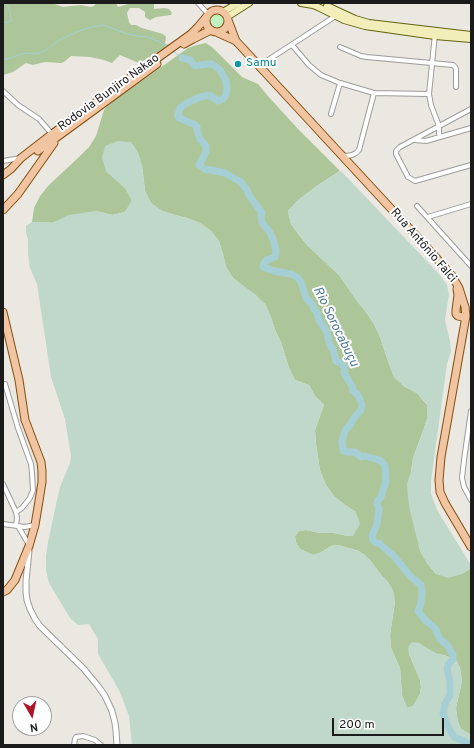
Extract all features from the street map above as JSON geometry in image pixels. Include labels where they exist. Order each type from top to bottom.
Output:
[{"type":"main road","points":[[226,17],[215,11],[212,12],[208,16],[206,24],[208,28],[214,31],[223,30],[226,28],[227,24],[226,17],[238,3]]},
{"type":"main road","points":[[226,17],[249,3]]},
{"type":"main road","points":[[301,3],[318,6],[338,14],[369,23],[471,40]]},
{"type":"main road","points":[[319,3],[338,14]]},
{"type":"main road","name":"Rodovia Bunjiro Nakao","points":[[11,169],[21,158],[52,134],[191,34],[208,16]]},
{"type":"main road","name":"Rua Antônio Falci","points":[[226,17],[236,41],[452,276],[458,295],[456,314],[462,317],[468,316]]},
{"type":"main road","name":"Rodovia Bunjiro Nakao","points":[[3,175],[67,130],[180,46],[214,31]]},
{"type":"main road","name":"Rua Antônio Falci","points":[[214,31],[236,41]]},
{"type":"main road","points":[[435,33],[471,34]]},
{"type":"main road","points":[[40,162],[46,145],[58,132],[77,116]]},
{"type":"main road","points":[[3,210],[18,194],[51,146],[67,130]]},
{"type":"main road","points":[[3,312],[19,380],[25,420],[41,462],[42,471],[42,482],[35,525],[29,546],[15,580],[7,590],[3,592]]},
{"type":"main road","points":[[468,316],[441,457],[439,480],[440,492],[445,504],[471,547]]},
{"type":"street","points":[[198,3],[208,16]]},
{"type":"street","points":[[258,66],[338,14]]},
{"type":"street","points":[[435,33],[429,94],[432,110],[439,126],[440,137]]},
{"type":"street","points":[[292,45],[309,65],[321,75],[340,83],[374,93],[429,94]]},
{"type":"street","points":[[340,48],[367,57],[453,65],[456,69],[456,87]]},
{"type":"street","points":[[331,114],[340,83]]},
{"type":"street","points":[[3,91],[18,105],[39,119],[52,134]]},
{"type":"street","points":[[340,155],[352,155],[359,150],[374,93]]},
{"type":"street","points":[[471,109],[396,151],[397,157],[408,177],[414,181],[471,165]]},
{"type":"street","points":[[415,140],[426,141],[471,128]]},
{"type":"street","points":[[3,160],[21,158]]},
{"type":"street","points":[[428,217],[471,204]]},
{"type":"street","points":[[417,206],[471,266]]},
{"type":"street","points":[[5,384],[18,428],[31,464],[32,473],[33,490],[30,498],[22,508],[16,512]]},
{"type":"street","points":[[471,411],[462,478],[464,487],[471,500]]},
{"type":"street","points":[[3,484],[16,512],[18,518],[17,526],[29,546],[26,592],[30,609],[40,626],[84,669],[105,696],[112,711],[115,723],[117,745]]},
{"type":"street","points":[[3,524],[25,527],[35,525]]},
{"type":"street","points":[[74,744],[76,737],[83,736],[95,740],[101,745]]},
{"type":"green space","points":[[3,3],[52,3],[63,7],[81,5],[91,7],[96,3],[116,3],[118,7],[131,3],[154,3],[154,9],[169,9],[172,13],[171,15],[156,17],[150,20],[145,17],[145,12],[139,8],[130,8],[127,13],[129,22],[131,25],[136,25],[163,34],[166,37],[165,44],[171,45],[166,50],[139,63],[120,55],[112,63],[90,57],[71,56],[61,63],[45,62],[33,65],[26,63],[13,72],[3,75]]},
{"type":"green space","points":[[214,14],[220,14],[225,19],[223,28],[220,30],[214,30],[209,25],[209,19]]},
{"type":"green space","points":[[206,43],[242,77],[258,84],[299,130],[340,171],[297,201],[288,211],[291,224],[308,246],[339,275],[366,312],[380,337],[394,377],[405,387],[417,393],[427,405],[427,419],[413,458],[411,471],[420,551],[436,574],[462,574],[471,568],[471,735],[461,729],[458,722],[456,708],[462,681],[460,668],[456,660],[431,651],[409,654],[420,680],[421,687],[420,694],[413,706],[407,708],[402,695],[400,668],[391,648],[390,635],[395,602],[388,582],[370,560],[359,551],[338,545],[331,546],[320,553],[313,555],[300,549],[296,543],[295,536],[299,531],[306,530],[348,536],[356,512],[334,496],[326,485],[320,470],[315,430],[324,405],[315,396],[309,385],[295,380],[265,304],[233,278],[226,267],[219,241],[211,231],[200,223],[162,211],[151,203],[145,191],[142,165],[106,171],[126,189],[132,201],[125,212],[112,215],[96,211],[52,223],[32,222],[34,208],[40,196],[49,185],[89,147],[96,136],[104,110],[108,105],[188,48]]},
{"type":"green space","points":[[118,141],[131,142],[138,152],[142,165],[145,191],[151,203],[162,211],[200,223],[211,231],[219,241],[226,267],[233,278],[256,295],[265,304],[295,380],[309,385],[315,396],[324,405],[315,430],[320,470],[326,485],[334,496],[356,512],[360,524],[353,536],[334,533],[320,533],[306,530],[299,531],[295,536],[296,543],[300,549],[313,555],[320,553],[331,546],[338,545],[359,551],[370,560],[388,582],[394,594],[395,602],[390,635],[391,648],[400,668],[402,695],[407,708],[413,706],[420,694],[421,687],[420,680],[409,654],[408,647],[412,642],[419,643],[437,654],[456,660],[460,668],[462,681],[456,708],[458,722],[461,729],[471,735],[471,745],[132,745],[129,716],[119,690],[98,654],[98,639],[89,624],[78,625],[70,618],[49,583],[46,570],[48,542],[57,500],[71,456],[65,419],[51,377],[37,284],[30,268],[26,233],[26,226],[32,222],[52,223],[69,215],[96,211],[112,215],[125,212],[132,201],[126,189],[106,171],[102,158],[105,146]]},
{"type":"green space","points":[[341,171],[440,275],[447,285],[449,295],[445,319],[451,351],[447,364],[431,481],[431,494],[437,510],[471,565],[471,568],[462,574],[448,578],[436,574],[420,551],[408,498],[407,484],[413,458],[427,419],[427,405],[417,393],[405,387],[394,377],[380,337],[366,312],[339,275],[308,246],[291,224],[288,211],[297,201],[318,185]]},
{"type":"waterway","name":"Rio Sorocabuçu","points":[[3,21],[7,23],[12,20],[7,3]]},
{"type":"waterway","name":"Rio Sorocabuçu","points":[[3,59],[25,53],[38,54],[61,39],[91,27],[104,25],[124,33],[148,37],[167,47]]},
{"type":"waterway","name":"Rio Sorocabuçu","points":[[173,51],[182,58]]},
{"type":"waterway","name":"Rio Sorocabuçu","points":[[182,58],[190,60],[195,66],[212,64],[220,70],[226,81],[227,89],[226,95],[223,99],[218,101],[209,95],[200,97],[185,104],[180,108],[178,114],[178,117],[194,124],[197,127],[200,139],[206,146],[206,152],[199,165],[206,170],[225,173],[241,182],[247,190],[262,213],[262,223],[269,231],[276,251],[275,257],[267,260],[263,267],[274,271],[291,274],[298,278],[301,282],[306,298],[312,304],[319,320],[327,332],[336,361],[342,364],[345,368],[344,373],[352,386],[353,391],[360,399],[362,405],[361,410],[345,431],[342,441],[343,451],[355,452],[361,457],[365,456],[379,460],[385,466],[386,481],[377,504],[379,509],[377,524],[372,536],[373,540],[393,555],[410,576],[421,585],[422,597],[418,611],[426,621],[435,628],[440,639],[447,645],[453,655],[453,659],[448,665],[447,669],[450,681],[450,695],[445,704],[443,714],[454,737],[471,744]]},
{"type":"place","name":"Samu","points":[[238,64]]}]
